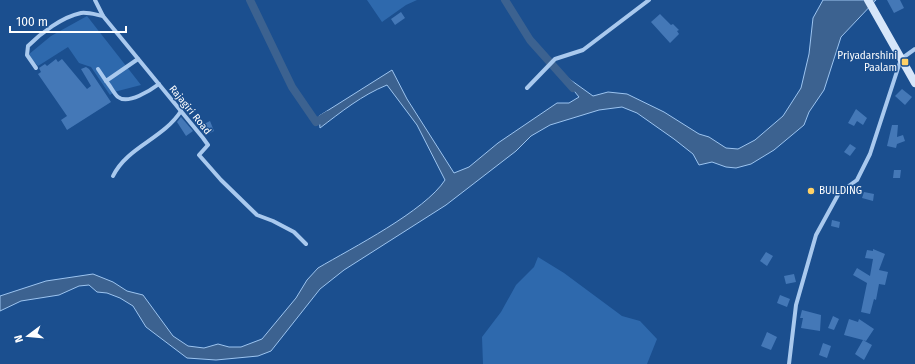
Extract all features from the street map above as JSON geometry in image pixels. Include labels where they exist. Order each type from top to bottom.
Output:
[{"type":"main road","points":[[868,0],[915,83]]},
{"type":"street","name":"Rajagiri Road","points":[[95,0],[103,16],[208,145],[199,155],[221,180],[257,215],[273,221],[294,232],[306,244]]},
{"type":"street","points":[[527,88],[555,59],[583,50],[649,0]]},
{"type":"street","points":[[36,68],[27,55],[28,46],[39,35],[64,20],[82,13],[103,16]]},
{"type":"street","points":[[789,364],[796,305],[816,235],[839,193],[856,180],[870,154],[901,59],[915,49]]},
{"type":"street","points":[[106,81],[138,59]]},
{"type":"street","points":[[98,69],[118,97],[133,98],[152,90],[159,84]]},
{"type":"street","points":[[113,176],[118,166],[127,157],[161,134],[175,121],[181,111]]},
{"type":"shaded area","points":[[367,0],[417,0],[406,5],[382,22]]},
{"type":"shaded area","points":[[823,0],[876,0],[841,37],[824,90],[809,112],[804,125],[774,150],[751,164],[736,168],[726,167],[712,162],[699,165],[693,154],[674,139],[637,113],[622,107],[599,110],[550,125],[531,136],[516,151],[446,205],[344,270],[320,289],[271,351],[258,356],[216,360],[187,358],[146,327],[133,306],[120,298],[107,293],[97,292],[89,285],[79,286],[59,295],[21,301],[0,311],[0,296],[46,281],[93,274],[113,282],[127,291],[143,295],[173,336],[188,346],[204,348],[218,344],[229,347],[241,347],[262,339],[296,298],[307,280],[318,268],[368,240],[405,216],[422,204],[445,180],[417,125],[387,85],[360,99],[320,128],[319,116],[392,70],[407,99],[454,173],[469,167],[498,143],[557,103],[569,103],[579,97],[558,71],[593,96],[608,92],[627,94],[664,112],[699,134],[709,137],[726,148],[738,149],[755,140],[783,116],[801,88],[809,54],[813,18]]},
{"type":"shaded area","points":[[87,16],[141,85],[114,92],[110,95],[91,67],[79,63],[68,47],[38,66],[28,55],[51,36]]},
{"type":"shaded area","points":[[538,257],[564,273],[622,316],[640,321],[657,339],[647,364],[483,364],[482,337],[501,312],[516,285],[534,267]]},
{"type":"building","points":[[887,0],[900,0],[904,8],[894,13]]},
{"type":"building","points":[[401,12],[405,18],[395,25],[391,19]]},
{"type":"building","points":[[660,14],[671,25],[673,24],[679,30],[677,31],[679,34],[670,43],[651,22]]},
{"type":"building","points":[[56,59],[58,62],[62,59],[87,89],[91,86],[81,69],[86,67],[89,69],[111,102],[67,130],[61,120],[67,116],[38,74],[41,72],[39,68],[45,64],[47,66]]},
{"type":"building","points":[[902,89],[912,97],[905,105],[895,96]]},
{"type":"building","points":[[856,109],[867,118],[863,125],[857,121],[854,126],[848,123]]},
{"type":"building","points":[[181,117],[193,131],[186,136],[177,122]]},
{"type":"building","points":[[210,121],[214,131],[208,134],[204,124]]},
{"type":"building","points":[[892,125],[898,125],[897,137],[903,135],[905,141],[897,144],[896,148],[887,146]]},
{"type":"building","points":[[850,144],[856,148],[850,156],[844,152]]},
{"type":"building","points":[[894,170],[901,170],[900,178],[893,178]]},
{"type":"building","name":"BUILDING","points":[[810,186],[816,191],[813,195],[807,192]]},
{"type":"building","points":[[864,192],[874,194],[873,201],[862,198]]},
{"type":"building","points":[[832,220],[840,222],[839,228],[831,226]]},
{"type":"building","points":[[873,249],[885,254],[879,270],[888,272],[885,285],[879,284],[876,300],[874,299],[870,314],[861,312],[867,283],[853,275],[857,268],[870,276],[873,259],[865,258],[867,250],[873,251]]},
{"type":"building","points":[[766,252],[773,256],[767,266],[760,261]]},
{"type":"building","points":[[794,274],[796,282],[786,284],[784,276]]},
{"type":"building","points":[[780,295],[790,299],[787,307],[777,303]]},
{"type":"building","points":[[802,310],[821,315],[820,331],[801,328],[803,318],[800,318]]},
{"type":"building","points":[[833,316],[839,319],[834,330],[828,328]]},
{"type":"building","points":[[849,319],[858,322],[859,319],[874,329],[866,341],[844,335]]},
{"type":"building","points":[[767,332],[777,337],[771,350],[761,346]]},
{"type":"building","points":[[863,340],[872,345],[864,360],[855,354]]},
{"type":"building","points":[[823,343],[831,346],[827,358],[819,355]]},
{"type":"waterway","points":[[250,0],[292,87],[316,122],[328,115]]},
{"type":"waterway","points":[[505,0],[530,40],[573,88]]},
{"type":"place","name":"Priyadarshini Paalam","points":[[905,62]]},
{"type":"place","name":"BUILDING","points":[[811,191]]}]
